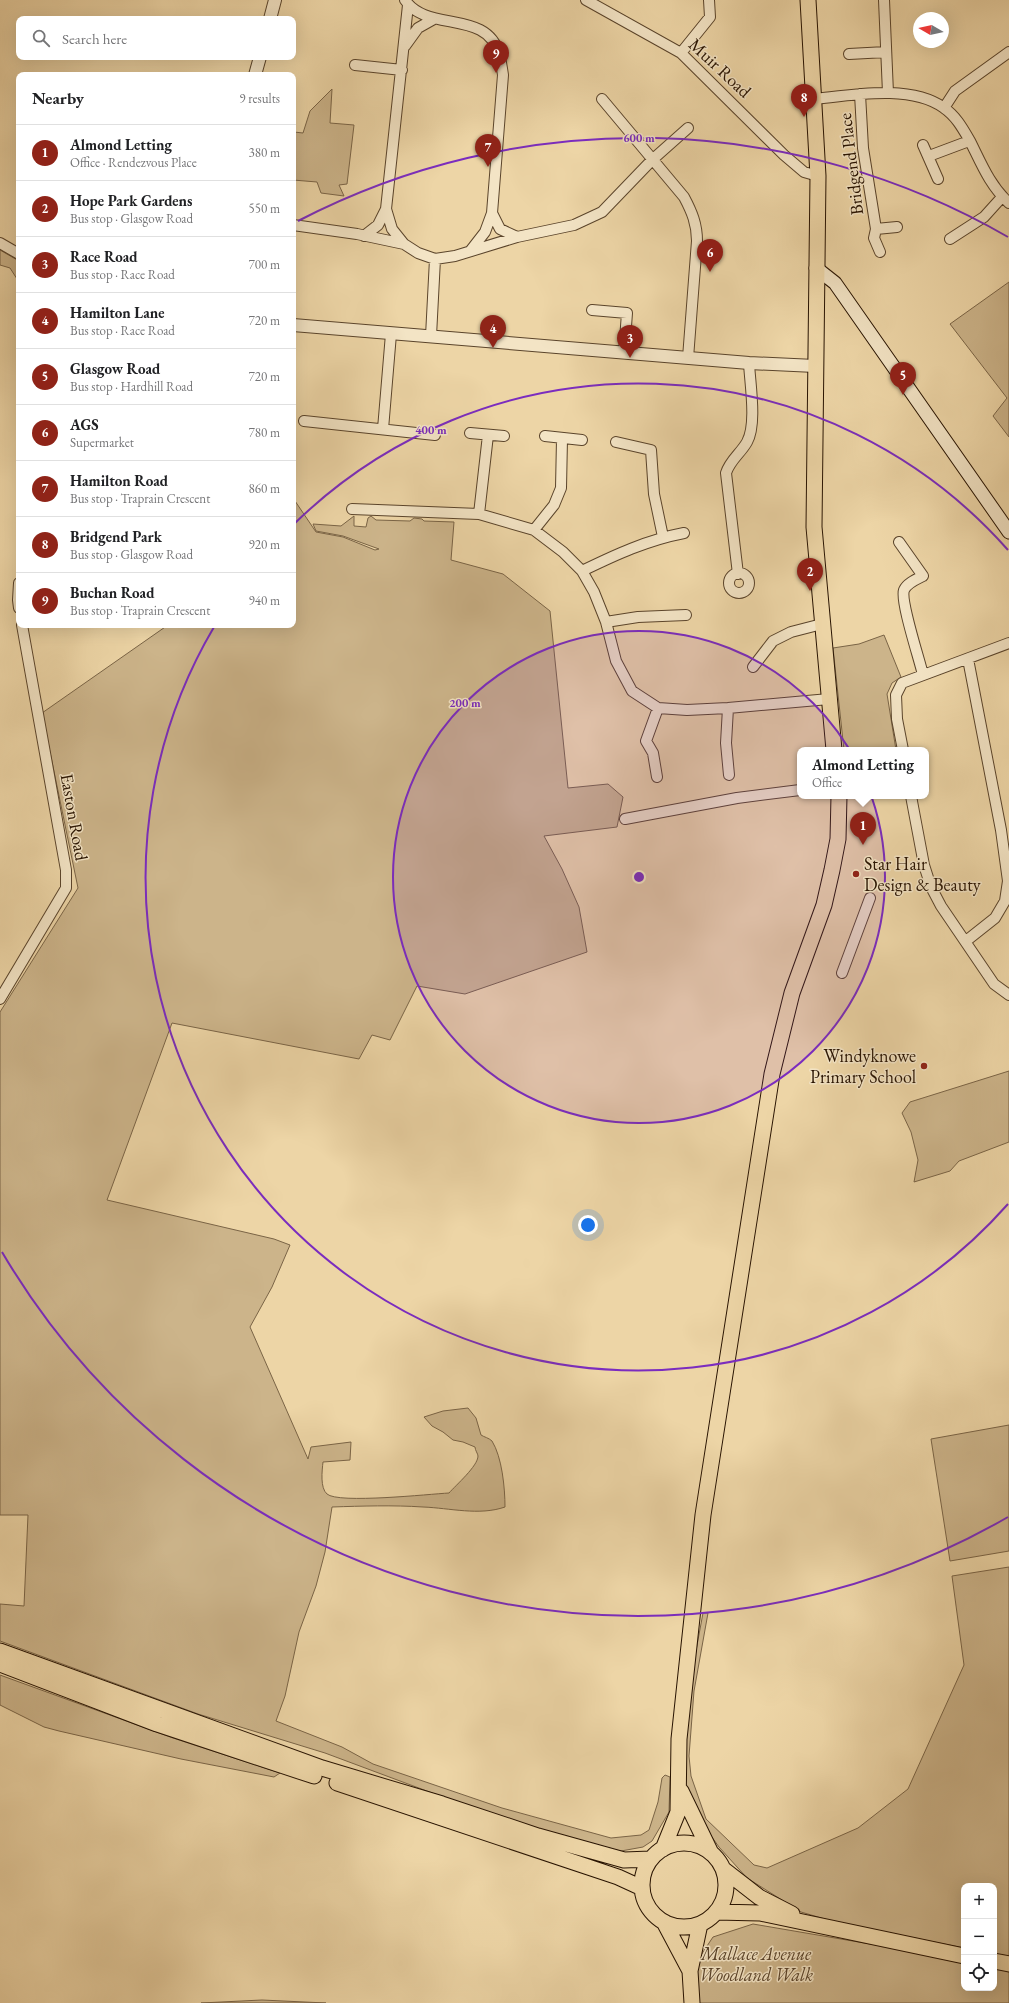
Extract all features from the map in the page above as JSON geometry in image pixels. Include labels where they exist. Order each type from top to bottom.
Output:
[{"type":"main road","points":[[808,0],[815,98],[818,176],[814,527],[828,699],[834,747]]},
{"type":"main road","points":[[816,268],[835,283],[1009,531]]},
{"type":"main road","points":[[663,1849],[678,1812],[679,1739],[703,1515],[772,1074],[792,993],[824,905],[838,839],[839,799]]},
{"type":"main road","points":[[0,1651],[322,1768],[442,1804],[538,1836],[624,1860],[651,1859]]},
{"type":"main road","points":[[0,1664],[179,1732],[440,1816],[618,1877],[642,1888]]},
{"type":"main road","points":[[679,1786],[711,1853],[723,1869],[760,1897],[811,1924]]},
{"type":"main road","points":[[711,1853],[703,1848],[689,1844],[677,1844],[663,1849],[651,1859],[644,1873],[642,1888],[646,1904],[655,1916],[672,1926],[686,1927],[700,1924],[716,1912],[725,1892],[726,1884],[723,1869]]},
{"type":"main road","points":[[716,1912],[760,1913],[961,1955]]},
{"type":"main road","points":[[664,1922],[690,1971]]},
{"type":"main road","points":[[692,2003],[690,1971],[700,1924]]},
{"type":"main road","points":[[997,1962],[1009,1964]]},
{"type":"street","points":[[271,16],[275,0]]},
{"type":"street","name":"Muir Road","points":[[586,0],[681,53],[784,155],[804,172],[818,176]]},
{"type":"street","points":[[681,53],[710,17],[709,0]]},
{"type":"street","points":[[884,0],[888,93]]},
{"type":"street","points":[[364,236],[378,225],[386,209],[405,46],[406,3],[434,18],[456,21],[472,26],[485,33],[494,42],[499,53],[503,75],[492,213],[485,232],[471,250]]},
{"type":"street","points":[[405,46],[418,28],[434,18]]},
{"type":"street","points":[[849,54],[886,52]]},
{"type":"street","points":[[944,108],[955,91],[1009,52]]},
{"type":"street","points":[[257,72],[259,60]]},
{"type":"street","points":[[355,65],[402,70]]},
{"type":"street","points":[[815,98],[888,93],[916,96],[930,100],[944,108],[958,121],[970,141],[986,175],[1006,200],[984,217],[950,239]]},
{"type":"street","name":"Bridgend Place","points":[[860,94],[863,148],[876,229],[874,238],[880,252]]},
{"type":"street","points":[[602,99],[684,197],[694,215],[697,228],[688,358]]},
{"type":"street","points":[[296,225],[404,244],[435,259],[454,256],[516,237],[574,225],[602,212],[652,160],[688,128]]},
{"type":"street","points":[[929,156],[970,141]]},
{"type":"street","points":[[923,145],[938,179]]},
{"type":"street","points":[[386,209],[392,229],[404,244]]},
{"type":"street","points":[[492,213],[500,228],[516,237]]},
{"type":"street","name":"Bridgend Place","points":[[876,229],[898,227]]},
{"type":"street","points":[[0,243],[16,252]]},
{"type":"street","points":[[431,336],[435,259]]},
{"type":"street","points":[[592,310],[627,313],[624,353]]},
{"type":"street","points":[[296,325],[749,363],[815,366]]},
{"type":"street","points":[[383,429],[391,334]]},
{"type":"street","points":[[738,574],[726,473],[729,464],[747,442],[752,426],[749,363]]},
{"type":"street","points":[[304,420],[435,435]]},
{"type":"street","points":[[470,434],[504,436]]},
{"type":"street","points":[[480,514],[488,435]]},
{"type":"street","points":[[545,436],[582,440]]},
{"type":"street","points":[[534,530],[554,505],[561,488],[562,439]]},
{"type":"street","points":[[616,442],[651,450],[654,494],[663,537]]},
{"type":"street","points":[[352,509],[480,514],[534,530],[563,552],[582,571],[594,592],[606,622],[616,661],[632,691],[658,708],[687,710],[728,708],[828,699]]},
{"type":"street","points":[[582,571],[622,551],[663,537],[684,532]]},
{"type":"street","points":[[899,542],[923,576],[908,585],[903,592],[905,607],[923,675]]},
{"type":"street","points":[[606,622],[638,617],[686,615]]},
{"type":"street","points":[[752,667],[773,641],[792,632],[822,624]]},
{"type":"street","name":"Easton Road","points":[[0,999],[66,888],[66,870],[23,628]]},
{"type":"street","points":[[902,747],[897,719],[896,695],[902,683],[1009,643]]},
{"type":"street","points":[[966,942],[995,918],[1005,901],[1008,881],[1005,829],[968,659]]},
{"type":"street","points":[[657,777],[653,753],[646,741],[658,708]]},
{"type":"street","points":[[728,708],[726,743],[729,775]]},
{"type":"street","points":[[625,819],[737,798],[797,790]]},
{"type":"street","points":[[912,799],[924,865],[931,887],[941,906],[994,984],[1009,996]]},
{"type":"street","points":[[842,973],[870,898]]},
{"type":"green space","points":[[332,89],[330,123],[354,125],[347,184],[339,185],[344,196],[321,193],[317,182],[296,180],[296,132],[303,133],[310,111]]},
{"type":"green space","points":[[0,250],[16,259],[16,277],[10,268],[0,265]]},
{"type":"green space","points":[[1009,282],[1009,437],[993,416],[1007,398],[950,324]]},
{"type":"green space","points":[[296,502],[316,532],[343,537],[375,550],[379,549],[343,536],[316,531],[313,524],[341,526],[354,516],[354,526],[366,527],[368,518],[371,516],[376,520],[410,521],[414,518],[422,519],[424,521],[454,522],[451,560],[503,574],[550,611],[568,788],[608,784],[623,797],[617,827],[544,836],[562,869],[579,907],[587,952],[465,994],[417,986],[390,1040],[372,1035],[359,1059],[172,1023],[107,1200],[274,1239],[290,1245],[272,1287],[250,1327],[308,1459],[311,1447],[351,1442],[350,1460],[323,1462],[322,1484],[327,1494],[335,1497],[365,1498],[449,1493],[471,1470],[478,1456],[475,1447],[453,1440],[432,1426],[424,1417],[443,1411],[468,1408],[476,1418],[481,1435],[492,1441],[501,1464],[504,1482],[505,1507],[495,1510],[464,1511],[400,1506],[332,1507],[325,1552],[316,1586],[299,1632],[285,1696],[276,1721],[342,1747],[373,1764],[502,1808],[611,1838],[641,1835],[649,1830],[658,1802],[662,1778],[665,1775],[670,1777],[669,1812],[652,1841],[643,1847],[621,1851],[596,1847],[467,1806],[325,1753],[198,1714],[0,1641],[0,1604],[24,1606],[28,1515],[0,1515],[0,1012],[78,888],[42,713],[164,628],[296,628]]},
{"type":"green space","points":[[884,635],[901,677],[892,683],[887,694],[896,747],[844,747],[833,648],[859,644]]},
{"type":"green space","points":[[1009,1071],[1009,1142],[959,1161],[950,1171],[914,1182],[918,1160],[911,1132],[902,1113],[910,1102]]},
{"type":"green space","points":[[1009,1425],[1009,1551],[950,1561],[931,1439]]},
{"type":"green space","points":[[1009,1567],[1009,1956],[997,1954],[997,1883],[961,1883],[961,1947],[835,1922],[801,1912],[747,1878],[719,1847],[694,1812],[685,1789],[683,1763],[693,1667],[703,1613],[708,1613],[694,1691],[689,1756],[691,1776],[706,1819],[754,1865],[767,1868],[858,1828],[908,1789],[964,1665],[952,1576]]},
{"type":"green space","points":[[0,1675],[173,1738],[280,1773],[274,1777],[181,1759],[44,1727],[0,1705]]},
{"type":"green space","name":"Mallace Avenue Woodland Walk","points":[[753,1924],[961,1959],[961,1991],[997,1991],[997,1966],[1009,1968],[1009,2003],[699,2003],[697,1962],[713,1937]]},
{"type":"green space","points":[[262,2000],[326,2003],[201,2003]]},
{"type":"place","name":"Buchan Road","points":[[496,73]]},
{"type":"place","name":"Bridgend Park","points":[[804,117]]},
{"type":"place","name":"Hamilton Road","points":[[488,167]]},
{"type":"place","name":"AGS","points":[[710,272]]},
{"type":"place","name":"Hamilton Lane","points":[[493,348]]},
{"type":"place","name":"Race Road","points":[[630,358]]},
{"type":"place","name":"Glasgow Road","points":[[903,395]]},
{"type":"place","name":"Hope Park Gardens","points":[[810,591]]},
{"type":"place","name":"Almond Letting","points":[[863,845]]},
{"type":"place","name":"Star Hair Design & Beauty","points":[[856,874]]},
{"type":"place","name":"Windyknowe Primary School","points":[[924,1066]]}]
